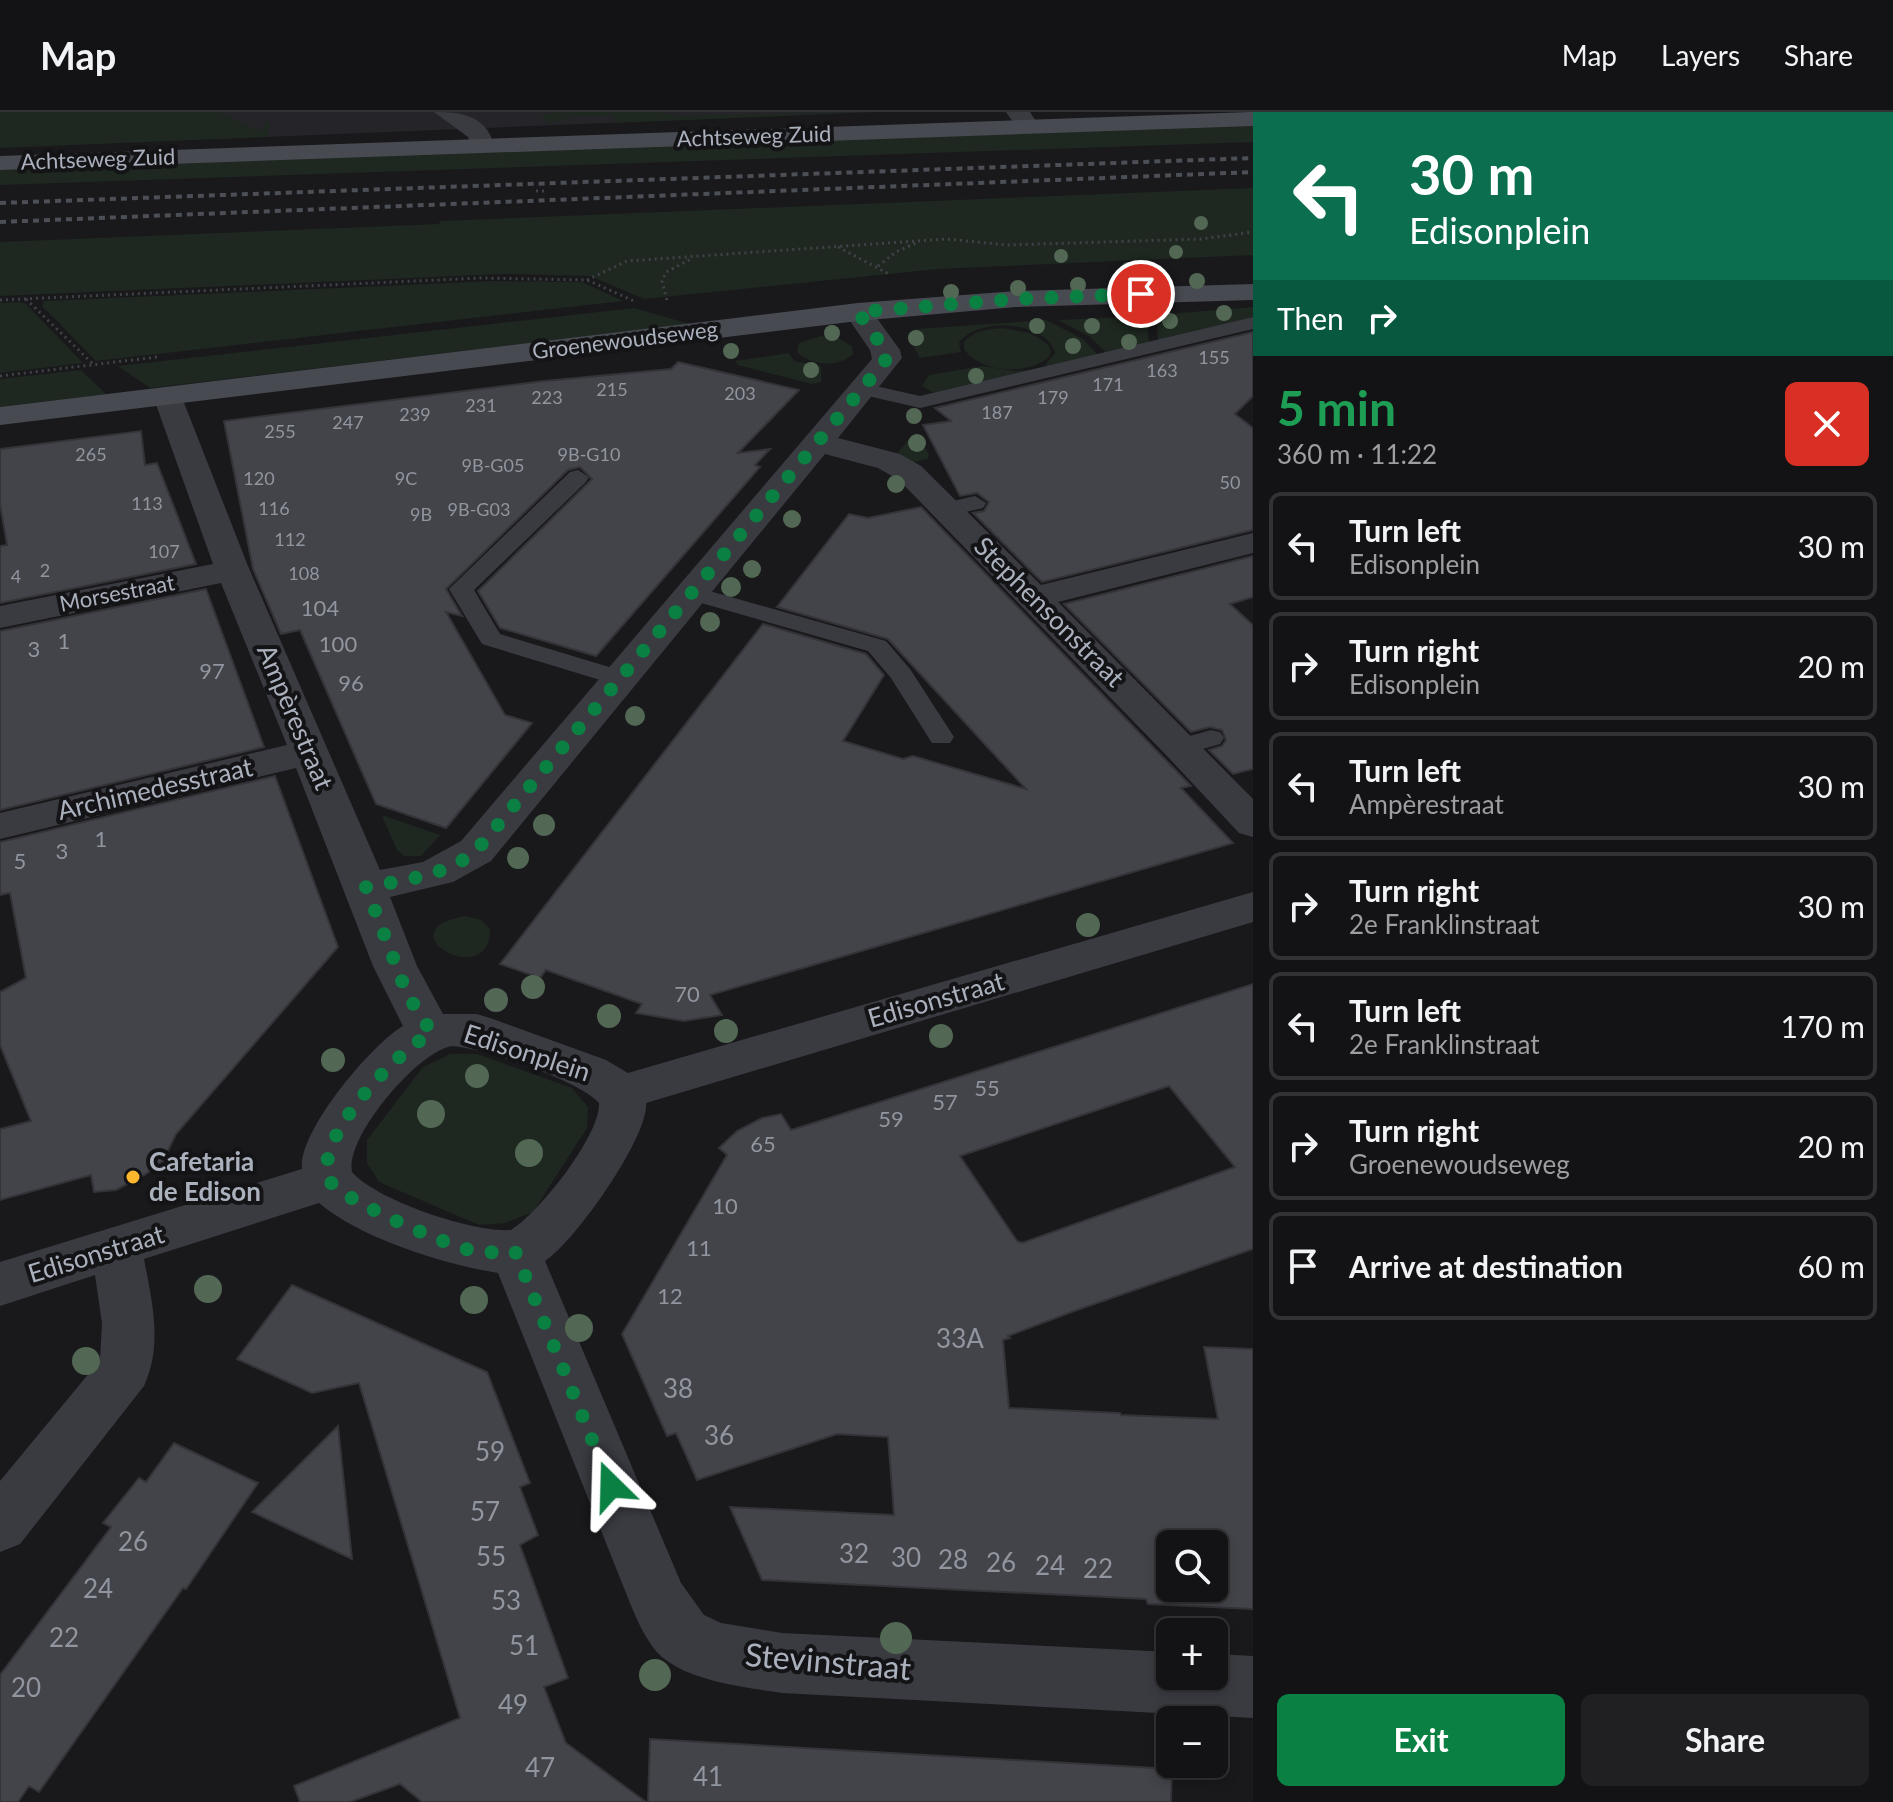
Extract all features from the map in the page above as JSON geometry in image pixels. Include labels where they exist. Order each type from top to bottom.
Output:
[{"type":"street","points":[[423,112],[436,136],[436,147]]},
{"type":"street","points":[[446,112],[479,134],[482,145]]},
{"type":"street","name":"Achtseweg Zuid","points":[[0,163],[436,147],[1022,119],[1253,119]]},
{"type":"street","name":"Groenewoudseweg","points":[[0,416],[858,312],[1032,298],[1253,292]]},
{"type":"street","points":[[366,887],[428,875],[453,867],[470,856],[887,358],[877,337],[858,312]]},
{"type":"street","name":"Ampèrestraat","points":[[168,396],[234,570],[366,887],[407,994],[432,1033]]},
{"type":"street","name":"Stephensonstraat","points":[[818,442],[900,466],[961,506],[1034,597],[1196,742],[1253,824]]},
{"type":"street","points":[[1034,597],[1253,543]]},
{"type":"street","name":"Morsestraat","points":[[0,617],[234,570]]},
{"type":"street","name":"Archimedesstraat","points":[[0,826],[310,752]]},
{"type":"street","name":"Edisonstraat","points":[[619,1093],[1253,907]]},
{"type":"street","name":"Edisonplein","points":[[329,1180],[326,1160],[334,1136],[394,1059],[413,1042],[432,1033],[452,1029],[477,1031],[606,1080],[619,1093],[623,1111],[615,1131],[562,1214],[542,1236],[515,1251]]},
{"type":"street","points":[[329,1180],[339,1191],[361,1204],[462,1248],[489,1254],[515,1251]]},
{"type":"street","name":"Edisonstraat","points":[[0,1284],[329,1180]]},
{"type":"street","points":[[0,1525],[125,1369],[130,1347],[129,1323],[116,1248]]},
{"type":"street","name":"Stevinstraat","points":[[515,1251],[660,1603],[683,1636],[716,1652],[782,1663],[1253,1687]]},
{"type":"lane","points":[[862,389],[920,402],[1253,323]]},
{"type":"lane","points":[[578,477],[461,589],[491,639],[620,678]]},
{"type":"lane","points":[[692,593],[877,646],[901,674],[941,737]]},
{"type":"path","points":[[536,191],[546,191]]},
{"type":"path","points":[[587,280],[627,261],[703,255],[923,240],[1007,245],[1201,239],[1253,232]]},
{"type":"path","points":[[878,266],[896,252],[923,240]]},
{"type":"path","points":[[837,246],[889,274]]},
{"type":"path","points":[[667,300],[662,282],[666,272],[681,262],[703,255]]},
{"type":"path","points":[[0,300],[481,278],[587,280],[638,303]]},
{"type":"path","points":[[26,299],[102,373]]},
{"type":"shaded area","points":[[0,112],[219,112],[261,132],[267,121],[270,125],[266,137],[0,148]]},
{"type":"shaded area","points":[[219,112],[875,112],[266,137]]},
{"type":"shaded area","points":[[555,112],[660,112],[682,116],[875,112],[615,123],[613,115],[576,116],[543,125],[549,122],[540,117]]},
{"type":"shaded area","points":[[1253,124],[1253,142],[0,185],[0,168]]},
{"type":"shaded area","points":[[1253,188],[1253,255],[938,269],[644,299],[590,276],[503,274],[0,296],[0,242]]},
{"type":"shaded area","points":[[493,281],[582,282],[623,301],[96,361],[42,306],[44,301]]},
{"type":"shaded area","points":[[0,303],[26,304],[83,363],[0,373]]},
{"type":"shaded area","points":[[1253,307],[1253,317],[1158,340],[1156,315]]},
{"type":"shaded area","points":[[634,308],[690,324],[150,388],[118,366]]},
{"type":"shaded area","points":[[1147,316],[1149,342],[1107,353],[1090,337],[1058,320]]},
{"type":"shaded area","points":[[1046,320],[1083,339],[1098,355],[1049,367],[1045,365],[1055,353],[1049,342],[1039,334],[1025,328],[995,326],[968,335],[959,343],[961,352],[920,358],[907,335],[916,329]]},
{"type":"shaded area","points":[[1003,328],[1030,333],[1048,344],[1051,351],[1049,357],[1029,367],[1004,369],[981,363],[964,349],[964,342],[972,335]]},
{"type":"shaded area","points":[[821,336],[840,339],[852,346],[853,354],[840,362],[825,364],[797,352],[799,343]]},
{"type":"shaded area","points":[[789,353],[794,361],[821,366],[821,382],[812,384],[738,365],[735,361]]},
{"type":"shaded area","points":[[982,366],[1014,371],[1038,370],[934,393],[922,386],[929,375]]},
{"type":"shaded area","points":[[81,370],[106,394],[0,407],[0,379]]},
{"type":"shaded area","points":[[915,433],[920,436],[929,455],[927,459],[912,463],[898,452]]},
{"type":"shaded area","points":[[382,815],[440,835],[421,856],[404,856],[397,850]]},
{"type":"shaded area","points":[[466,916],[481,920],[490,929],[486,947],[475,956],[460,957],[446,952],[436,943],[434,933],[442,923]]},
{"type":"shaded area","points":[[450,1054],[477,1054],[572,1088],[588,1107],[587,1128],[533,1212],[505,1223],[479,1225],[379,1182],[367,1163],[367,1140],[423,1067]]},
{"type":"building","points":[[1253,332],[1253,396],[1235,414],[1253,428],[1253,530],[1042,582],[973,513],[984,511],[989,502],[977,493],[960,496],[923,425],[951,421],[935,408]]},
{"type":"building","points":[[678,362],[799,390],[738,453],[770,449],[755,465],[760,467],[596,656],[500,628],[478,591],[592,479],[580,467],[568,470],[446,589],[462,616],[446,612],[505,715],[532,723],[446,828],[376,804],[300,630],[281,634],[253,569],[224,421],[544,381],[671,369]]},
{"type":"building","points":[[141,431],[145,465],[157,463],[196,564],[0,603],[0,546],[7,545],[0,504],[0,449]]},
{"type":"building","points":[[921,507],[1191,786],[1181,788],[1233,843],[710,995],[722,1015],[684,1021],[636,1013],[642,1004],[546,970],[540,978],[500,964],[763,624],[866,654],[884,675],[843,741],[903,759],[913,756],[1026,789],[888,639],[777,607],[849,514],[868,518]]},
{"type":"building","points":[[1253,556],[1253,597],[1230,604],[1253,625],[1253,769],[1233,774],[1209,750],[1222,746],[1226,740],[1222,730],[1210,727],[1191,732],[1064,604]]},
{"type":"building","points":[[206,589],[264,747],[0,810],[0,631]]},
{"type":"building","points":[[275,776],[338,947],[176,1134],[163,1161],[146,1174],[116,1190],[94,1192],[91,1175],[0,1200],[0,1129],[31,1121],[0,1045],[0,992],[26,978],[10,893],[0,895],[0,842]]},
{"type":"building","points":[[1253,984],[1253,1249],[1077,1310],[1003,1340],[1009,1408],[1218,1419],[1204,1347],[1253,1349],[1253,1609],[1148,1604],[1146,1599],[762,1580],[730,1507],[894,1515],[888,1437],[837,1434],[697,1480],[676,1433],[667,1436],[622,1334],[727,1155],[719,1148],[737,1131],[762,1118],[781,1114],[791,1130]],"holes":[[[1169,1086],[1235,1167],[1022,1243],[1017,1241],[960,1156]]]},
{"type":"building","points":[[292,1285],[487,1372],[530,1483],[520,1487],[538,1535],[520,1545],[568,1678],[544,1687],[566,1743],[646,1802],[422,1802],[400,1784],[350,1802],[300,1802],[294,1786],[460,1718],[359,1383],[312,1393],[237,1359]]},
{"type":"building","points":[[338,1426],[352,1559],[252,1512]]},
{"type":"building","points":[[174,1443],[258,1483],[186,1589],[183,1588],[39,1792],[29,1786],[18,1802],[0,1802],[0,1675],[111,1527],[103,1523],[139,1478],[146,1482]]},
{"type":"building","points":[[650,1739],[1156,1768],[1156,1778],[1172,1778],[1171,1802],[648,1802]]},
{"type":"railway","points":[[0,203],[1253,158]]},
{"type":"railway","points":[[0,222],[1253,172]]},
{"type":"place","name":"Cafetaria de Edison","points":[[133,1177]]},
{"type":"route","points":[[611,1486],[515,1251],[489,1254],[462,1248],[361,1204],[339,1191],[329,1180],[326,1160],[334,1136],[394,1059],[413,1042],[432,1033],[407,994],[366,887],[453,867],[476,851],[887,358],[877,337],[858,312],[1016,299],[1141,294]]}]
